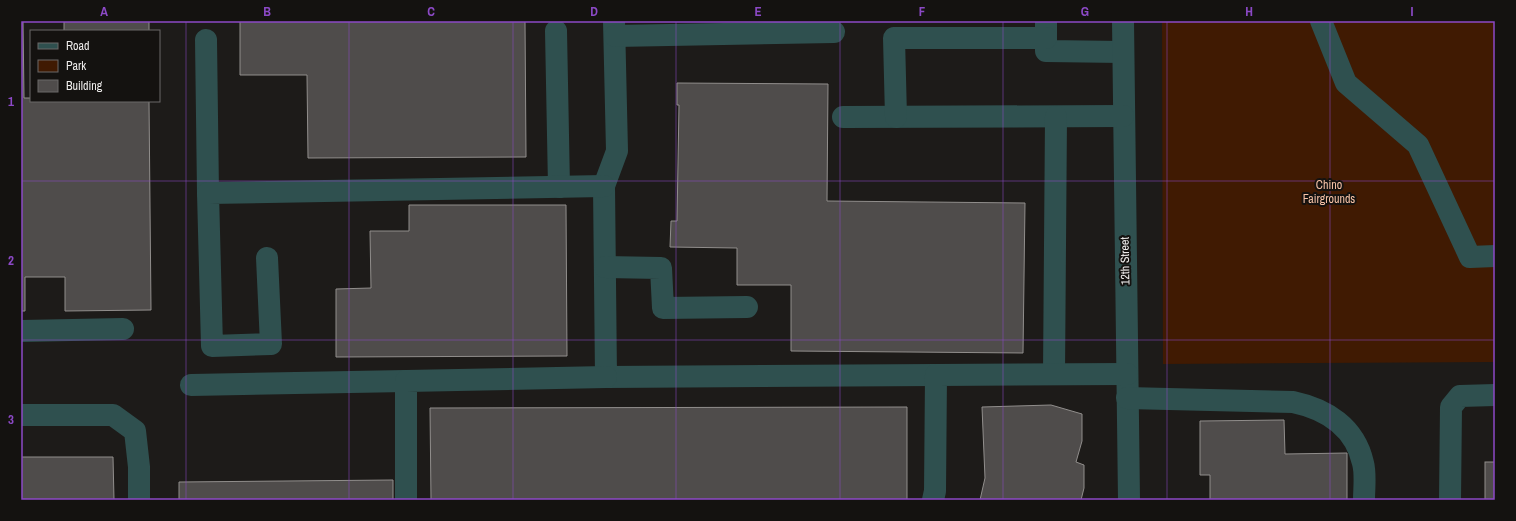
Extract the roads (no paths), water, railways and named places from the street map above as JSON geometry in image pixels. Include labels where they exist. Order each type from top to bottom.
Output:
[{"type":"street","name":"12th Street","points":[[1123,21],[1129,500]]},
{"type":"street","points":[[1321,21],[1346,83],[1418,145],[1470,257],[1495,256]]},
{"type":"street","points":[[606,377],[604,186],[617,151],[615,29],[834,32]]},
{"type":"street","points":[[896,117],[894,38],[1046,29],[1046,51],[1124,52]]},
{"type":"street","points":[[556,31],[559,187]]},
{"type":"street","points":[[206,40],[212,346],[271,344],[267,258]]},
{"type":"street","points":[[843,117],[1123,116]]},
{"type":"street","points":[[1054,374],[1056,117]]},
{"type":"street","points":[[208,193],[604,186]]},
{"type":"street","points":[[605,267],[661,268],[662,308],[747,307]]},
{"type":"street","points":[[21,331],[123,329]]},
{"type":"street","points":[[191,385],[606,377],[1127,374]]},
{"type":"street","points":[[933,500],[935,491],[936,375]]},
{"type":"street","points":[[406,381],[406,500]]},
{"type":"street","points":[[1450,500],[1451,407],[1460,396],[1495,395]]},
{"type":"street","points":[[1127,398],[1293,402],[1313,406],[1331,416],[1348,432],[1357,447],[1364,464],[1364,500]]},
{"type":"street","points":[[21,415],[113,415],[135,431],[139,467],[139,500]]},
{"type":"park label","name":"Chino Fairgrounds","points":[[1329,192]]}]
